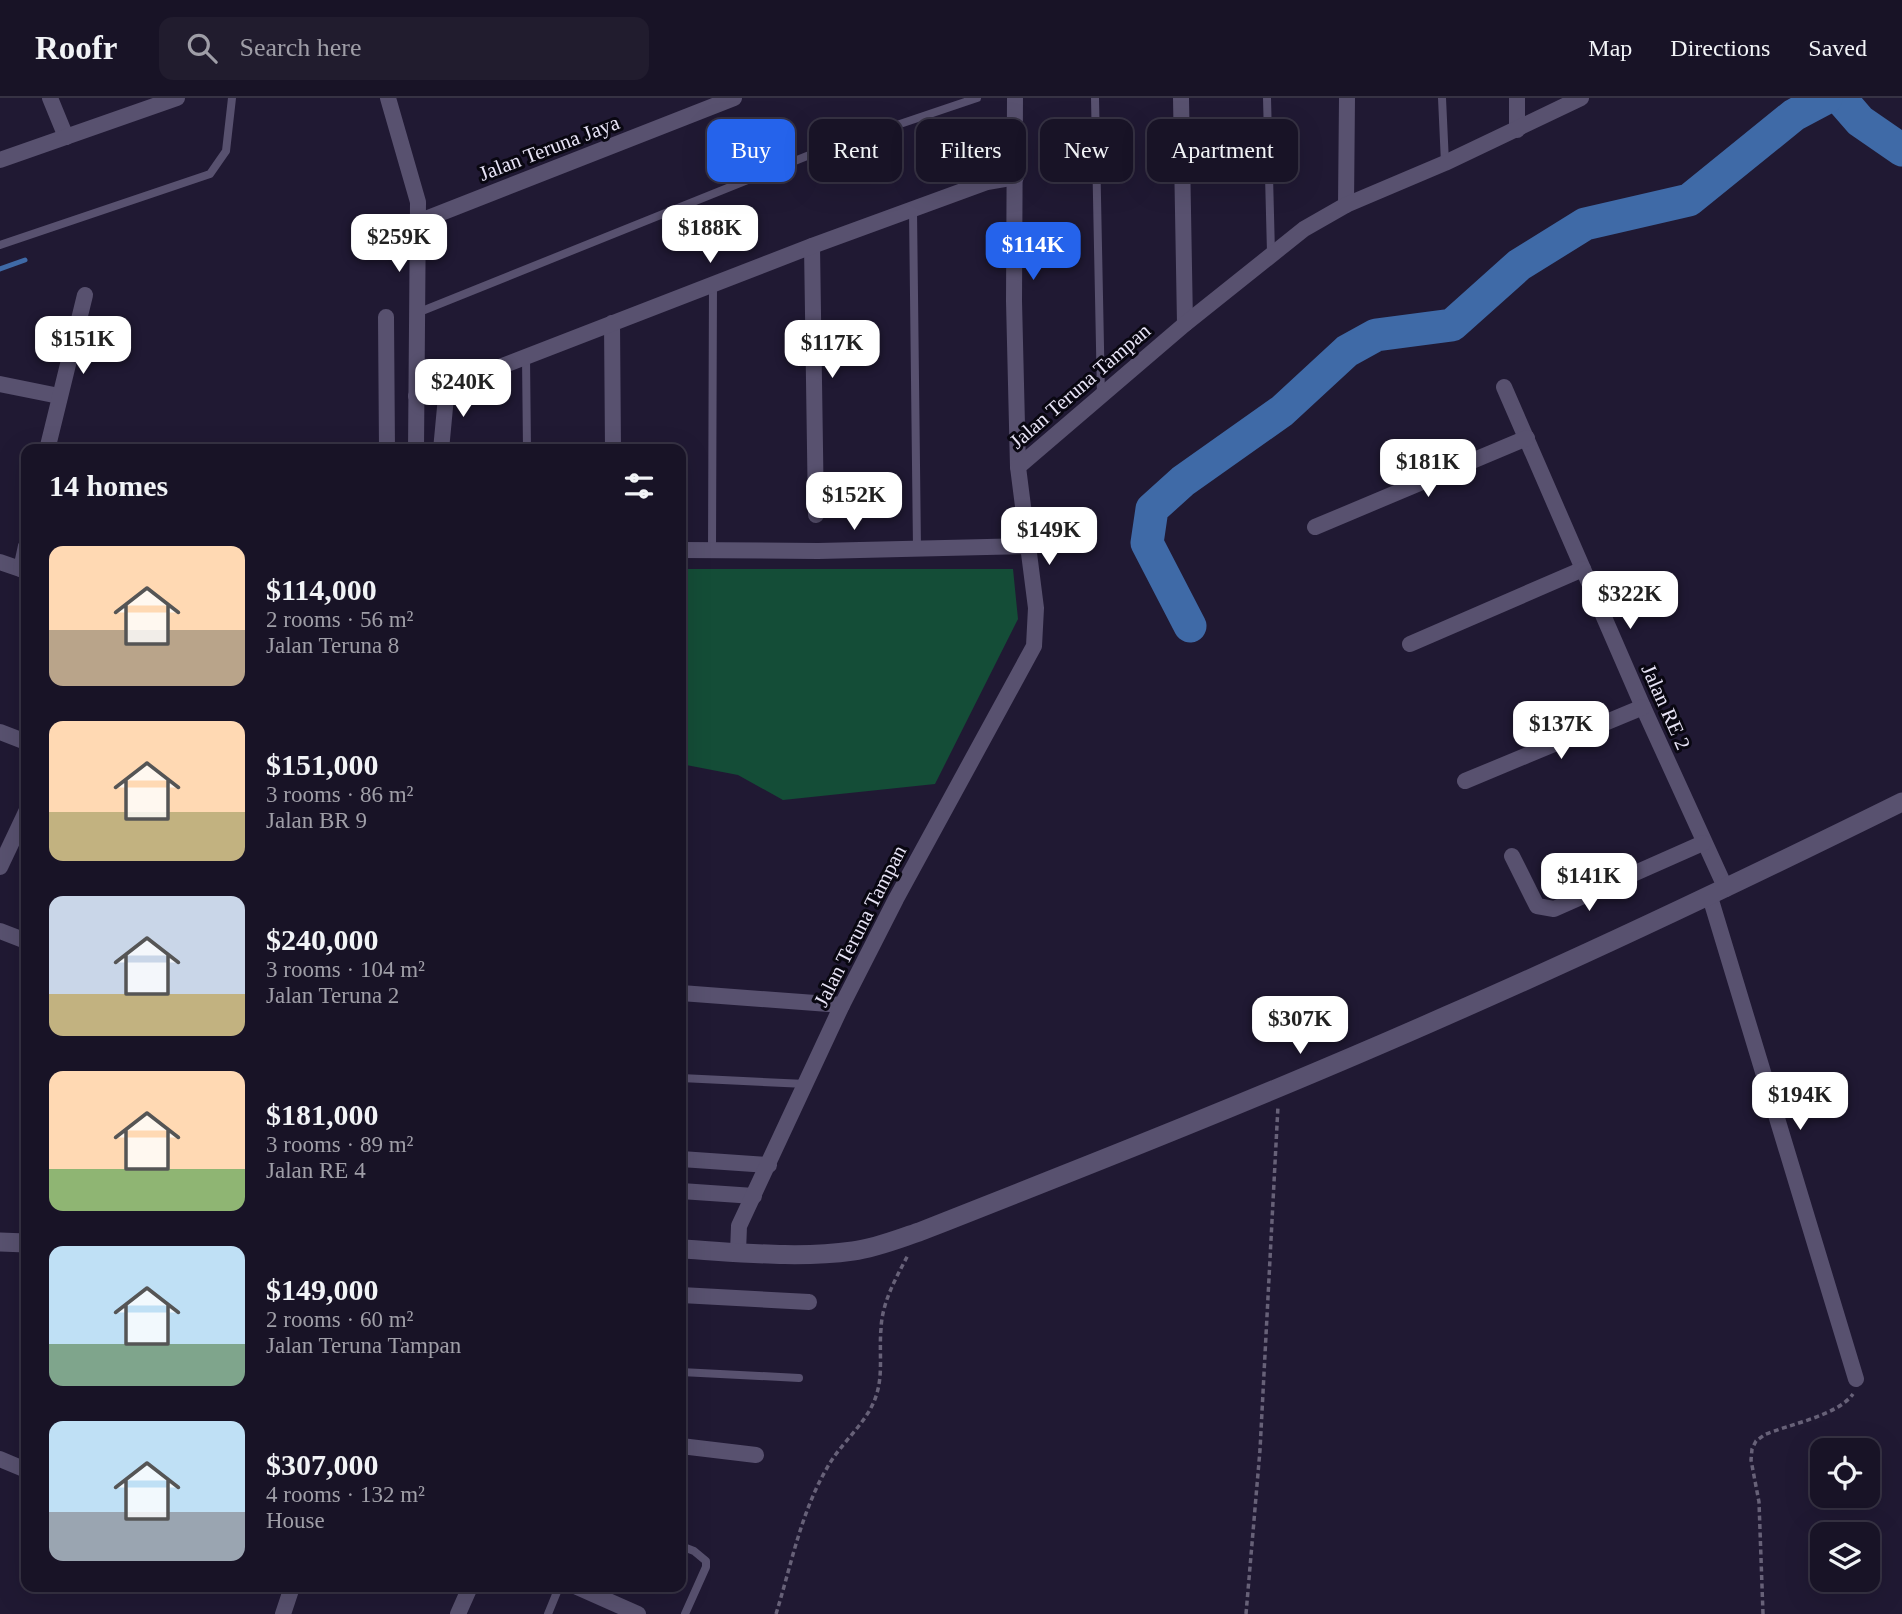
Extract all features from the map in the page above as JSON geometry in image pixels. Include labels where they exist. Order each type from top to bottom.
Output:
[{"type":"street","points":[[50,98],[66,137]]},
{"type":"street","points":[[388,98],[418,202],[416,444]]},
{"type":"street","name":"Jalan Teruna Jaya","points":[[418,222],[734,98]]},
{"type":"street","points":[[1015,98],[1015,119]]},
{"type":"street","points":[[1181,98],[1185,324]]},
{"type":"street","points":[[1346,205],[1347,98]]},
{"type":"street","points":[[1517,98],[1517,130]]},
{"type":"street","name":"Jalan Teruna Tampan","points":[[738,1252],[739,1226],[842,1004],[1034,646],[1037,608],[1018,467],[1185,324],[1304,229],[1346,205],[1445,163],[1581,98]]},
{"type":"street","points":[[0,160],[171,99]]},
{"type":"street","points":[[416,396],[527,357],[712,284],[987,182]]},
{"type":"street","points":[[1016,182],[1014,301],[1018,467]]},
{"type":"street","points":[[812,246],[816,515]]},
{"type":"street","points":[[48,444],[85,295]]},
{"type":"street","points":[[386,317],[387,444]]},
{"type":"street","points":[[612,323],[613,444]]},
{"type":"street","points":[[0,384],[59,396]]},
{"type":"street","points":[[442,444],[447,386]]},
{"type":"street","name":"Jalan RE 2","points":[[1504,387],[1703,843],[1856,1379]]},
{"type":"street","points":[[1315,527],[1527,438]]},
{"type":"street","points":[[686,550],[1027,546]]},
{"type":"street","points":[[0,562],[21,569]]},
{"type":"street","points":[[1410,644],[1583,569]]},
{"type":"street","points":[[1465,780],[1643,707]]},
{"type":"street","points":[[0,732],[21,740]]},
{"type":"street","points":[[686,1250],[821,1254],[854,1251],[887,1243],[1146,1142],[1448,1016],[1718,893],[1902,802]]},
{"type":"street","points":[[0,867],[21,823]]},
{"type":"street","points":[[1512,856],[1537,906],[1554,909],[1703,843]]},
{"type":"street","points":[[0,931],[21,939]]},
{"type":"street","points":[[686,993],[842,1004]]},
{"type":"street","points":[[686,1158],[769,1165]]},
{"type":"street","points":[[686,1191],[754,1196]]},
{"type":"street","points":[[0,1241],[21,1243]]},
{"type":"street","points":[[686,1294],[809,1302]]},
{"type":"street","points":[[686,1447],[756,1455]]},
{"type":"street","points":[[0,1459],[21,1465]]},
{"type":"street","points":[[283,1614],[290,1592]]},
{"type":"street","points":[[458,1614],[468,1592]]},
{"type":"street","points":[[589,1592],[637,1614]]},
{"type":"lane","points":[[0,245],[210,174],[226,151],[232,98]]},
{"type":"lane","points":[[416,313],[817,152],[976,98]]},
{"type":"lane","points":[[1095,98],[1101,396]]},
{"type":"lane","points":[[1267,98],[1271,253]]},
{"type":"lane","points":[[1442,98],[1445,163]]},
{"type":"lane","points":[[913,210],[917,549]]},
{"type":"lane","points":[[712,284],[712,551]]},
{"type":"lane","points":[[527,357],[527,444]]},
{"type":"lane","points":[[686,1078],[806,1084]]},
{"type":"lane","points":[[686,1372],[799,1378]]},
{"type":"lane","points":[[685,1614],[706,1567],[706,1561],[686,1547]]},
{"type":"lane","points":[[548,1614],[557,1592]]},
{"type":"path","points":[[1246,1614],[1261,1450],[1279,1086]]},
{"type":"path","points":[[776,1614],[805,1520],[826,1469],[861,1422],[877,1395],[884,1308],[919,1231]]},
{"type":"path","points":[[1763,1614],[1759,1502],[1751,1460],[1752,1449],[1756,1441],[1764,1435],[1844,1404],[1855,1390],[1856,1379]]},
{"type":"green space","points":[[686,569],[1013,569],[1018,619],[935,784],[783,800],[738,775],[686,765]]},
{"type":"waterway","points":[[1190,626],[1147,543],[1152,509],[1183,481],[1282,411],[1347,351],[1376,335],[1452,325],[1519,265],[1585,224],[1689,200],[1794,115],[1826,98]]},
{"type":"waterway","points":[[1840,98],[1860,121],[1902,150]]},
{"type":"waterway","points":[[0,269],[25,260]]}]
